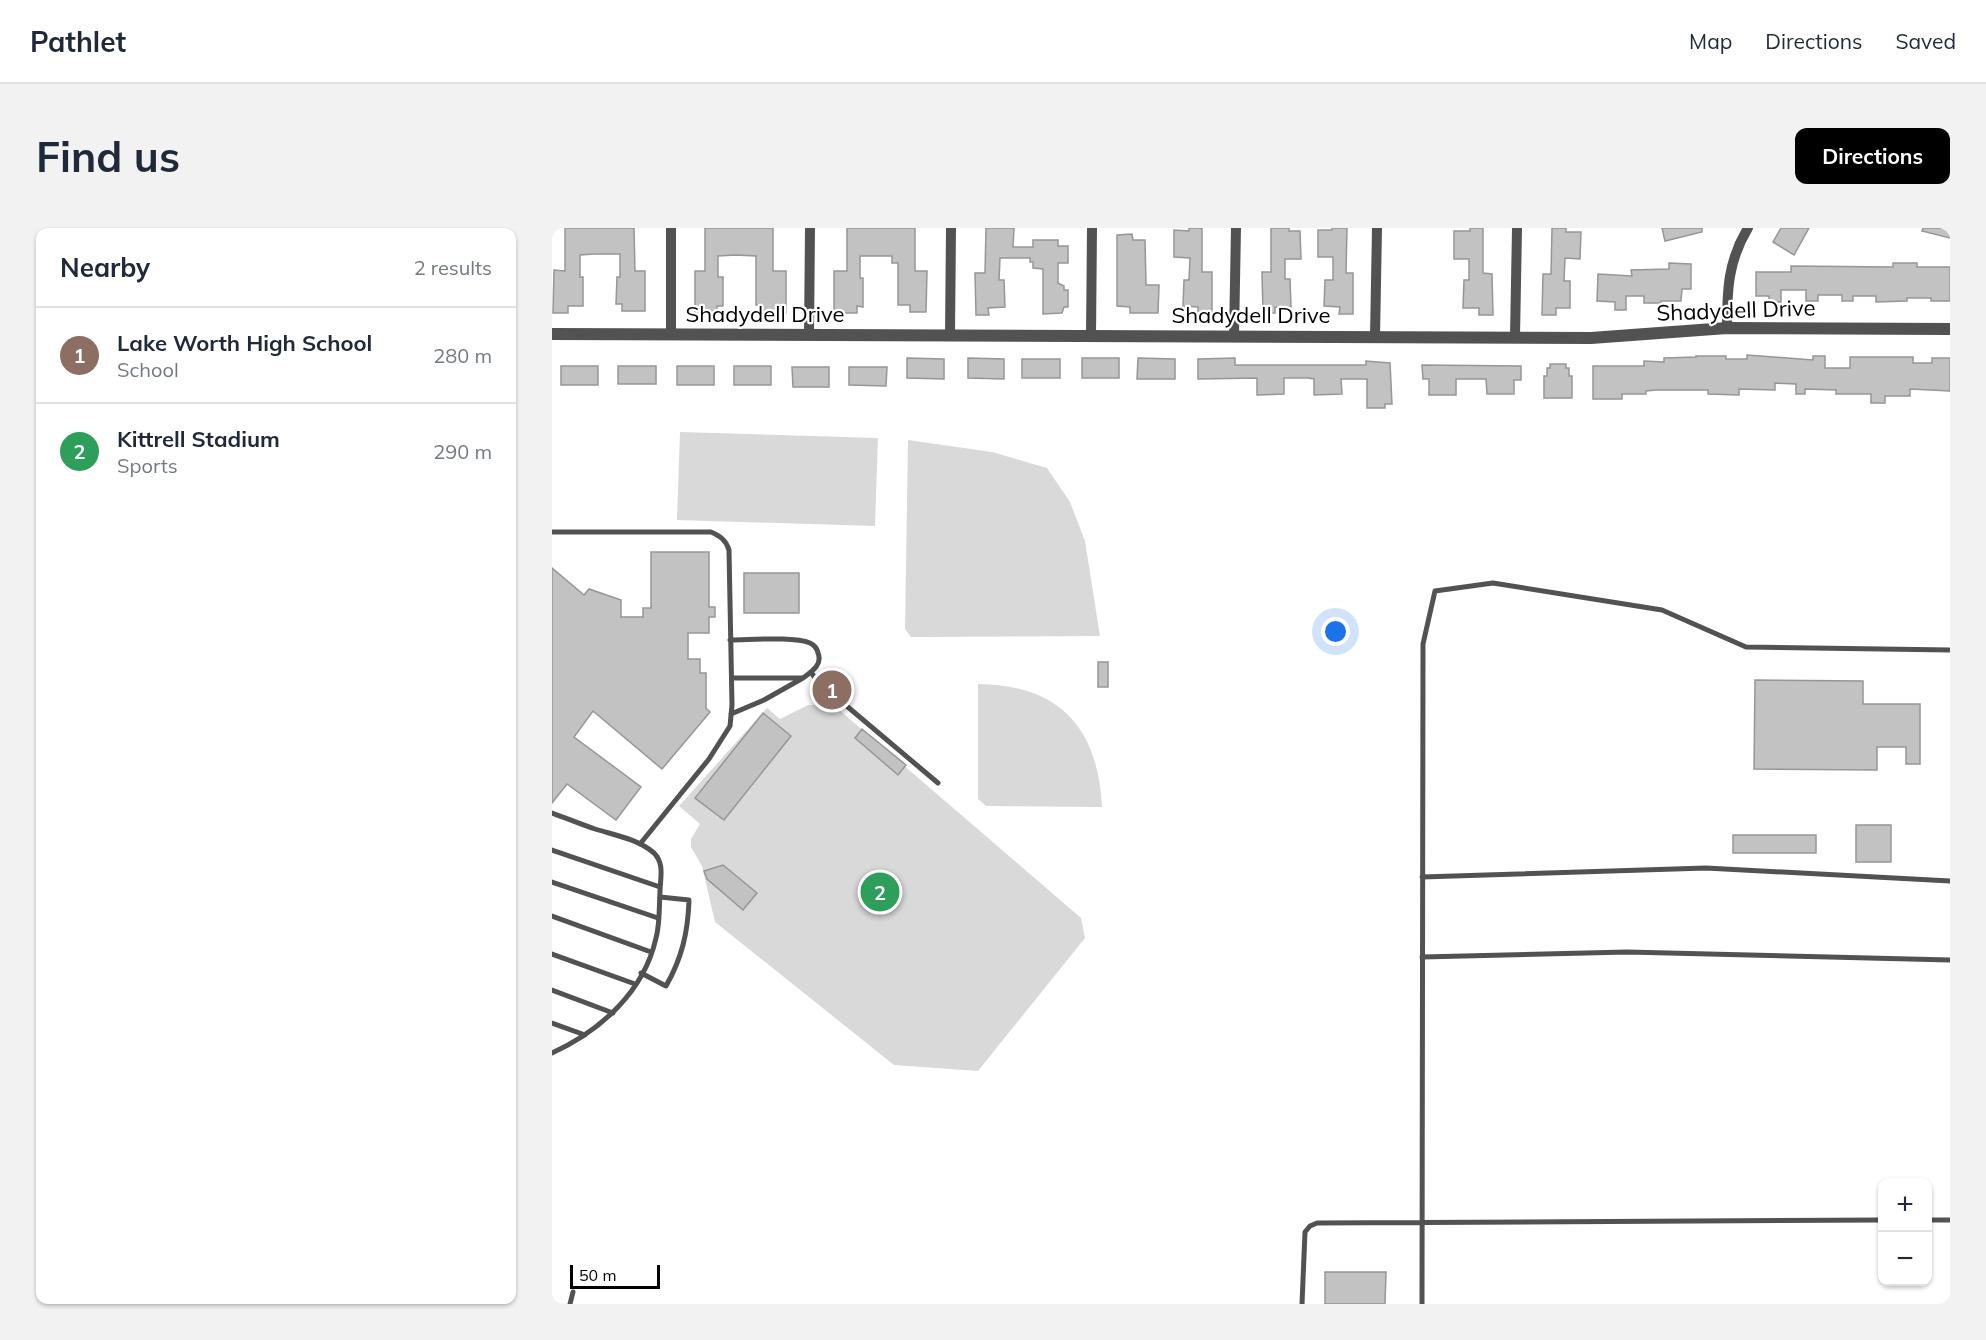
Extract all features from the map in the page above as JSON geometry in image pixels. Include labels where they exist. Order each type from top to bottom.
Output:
[{"type":"street","points":[[671,228],[671,334]]},
{"type":"street","points":[[809,335],[810,228]]},
{"type":"street","points":[[950,335],[951,228]]},
{"type":"street","points":[[1091,336],[1092,228]]},
{"type":"street","points":[[1234,336],[1236,228]]},
{"type":"street","points":[[1375,337],[1377,228]]},
{"type":"street","points":[[1515,337],[1517,228]]},
{"type":"street","points":[[1726,328],[1727,287],[1732,261],[1748,228]]},
{"type":"street","name":"Shadydell Drive","points":[[552,334],[1591,338],[1726,328],[1950,329]]},
{"type":"lane","points":[[552,532],[711,532],[720,536],[727,543],[729,550],[732,678],[730,726],[709,759],[640,844]]},
{"type":"lane","points":[[1422,1304],[1423,644],[1435,591],[1493,583],[1662,610],[1746,646],[1950,650]]},
{"type":"lane","points":[[730,640],[801,640],[812,644],[820,658],[817,667],[803,678],[764,700],[731,714]]},
{"type":"lane","points":[[811,672],[817,681],[939,783]]},
{"type":"lane","points":[[732,678],[803,678]]},
{"type":"lane","points":[[552,813],[640,844],[656,855],[662,869],[656,938],[635,984],[613,1013],[585,1035],[552,1053]]},
{"type":"lane","points":[[552,849],[660,887]]},
{"type":"lane","points":[[1422,877],[1706,868],[1950,881]]},
{"type":"lane","points":[[552,882],[658,918]]},
{"type":"lane","points":[[641,973],[666,986],[676,969],[688,930],[689,900],[660,897]]},
{"type":"lane","points":[[552,916],[651,952]]},
{"type":"lane","points":[[1422,957],[1628,952],[1950,960]]},
{"type":"lane","points":[[552,954],[635,984]]},
{"type":"lane","points":[[552,990],[613,1013]]},
{"type":"lane","points":[[552,1023],[585,1035]]},
{"type":"lane","points":[[1302,1304],[1305,1232],[1317,1223],[1878,1220]]},
{"type":"lane","points":[[1932,1220],[1950,1220]]},
{"type":"lane","points":[[570,1304],[573,1292]]},
{"type":"shaded area","points":[[680,432],[878,438],[875,526],[677,520]]},
{"type":"shaded area","points":[[908,440],[992,452],[1047,468],[1070,502],[1085,541],[1100,636],[911,637],[905,629]]},
{"type":"shaded area","points":[[978,684],[1006,686],[1031,692],[1052,702],[1069,716],[1082,733],[1092,754],[1099,779],[1102,807],[986,806],[978,799]]},
{"type":"shaded area","points":[[808,705],[829,705],[837,708],[1081,918],[1085,938],[978,1071],[894,1065],[715,922],[702,866],[691,847],[691,839],[700,824],[679,806],[767,708],[780,719]]},
{"type":"building","points":[[565,228],[634,228],[635,271],[645,271],[645,311],[622,311],[622,304],[616,304],[617,277],[620,277],[620,254],[594,254],[580,255],[583,306],[568,306],[568,313],[553,313],[554,270],[565,271]]},
{"type":"building","points":[[705,228],[773,228],[773,271],[786,271],[786,313],[763,312],[763,305],[756,305],[756,256],[735,255],[718,256],[718,277],[723,277],[723,306],[717,306],[717,311],[695,312],[695,271],[705,271]]},
{"type":"building","points":[[847,228],[915,228],[915,271],[927,271],[926,312],[910,312],[910,305],[898,305],[898,263],[892,263],[892,256],[860,256],[863,307],[857,306],[857,313],[834,313],[834,271],[847,271]]},
{"type":"building","points":[[986,228],[1014,228],[1013,247],[1033,247],[1033,240],[1058,240],[1058,246],[1068,246],[1068,263],[1058,263],[1058,283],[1064,286],[1064,290],[1068,290],[1068,307],[1064,307],[1062,313],[1043,314],[1043,269],[1033,268],[1030,258],[1000,258],[999,280],[1004,280],[1005,307],[988,308],[989,315],[976,315],[975,273],[985,273]]},
{"type":"building","points":[[1189,228],[1202,228],[1202,272],[1212,272],[1212,314],[1198,314],[1198,307],[1183,306],[1184,280],[1189,280],[1190,258],[1174,257],[1174,230],[1189,231]]},
{"type":"building","points":[[1271,228],[1289,228],[1289,231],[1300,231],[1301,259],[1285,259],[1285,279],[1290,279],[1291,307],[1275,307],[1275,313],[1263,313],[1262,272],[1271,272]]},
{"type":"building","points":[[1332,228],[1347,228],[1346,273],[1353,273],[1353,314],[1339,314],[1340,307],[1324,306],[1325,280],[1333,280],[1333,257],[1318,257],[1318,230],[1332,230]]},
{"type":"building","points":[[1470,228],[1483,228],[1483,273],[1492,274],[1493,315],[1479,315],[1479,308],[1463,308],[1464,280],[1469,280],[1469,259],[1454,259],[1454,231],[1470,231]]},
{"type":"building","points":[[1552,228],[1566,228],[1566,232],[1581,232],[1580,259],[1565,258],[1564,281],[1570,281],[1570,308],[1556,308],[1556,315],[1542,315],[1543,274],[1551,274]]},
{"type":"building","points":[[1662,228],[1702,228],[1702,232],[1665,241]]},
{"type":"building","points":[[1781,228],[1809,228],[1794,255],[1773,242]]},
{"type":"building","points":[[1923,228],[1950,228],[1950,238],[1922,231]]},
{"type":"building","points":[[1132,234],[1133,240],[1145,240],[1146,285],[1159,285],[1158,313],[1130,313],[1130,307],[1117,306],[1117,235]]},
{"type":"building","points":[[1669,263],[1691,264],[1691,289],[1682,289],[1681,301],[1644,303],[1644,296],[1626,296],[1626,310],[1615,310],[1615,302],[1597,301],[1598,274],[1632,276],[1631,270],[1669,269]]},
{"type":"building","points":[[1893,263],[1917,263],[1917,267],[1950,267],[1950,301],[1907,298],[1907,301],[1876,302],[1876,296],[1853,296],[1853,301],[1842,301],[1842,295],[1818,295],[1818,301],[1806,301],[1806,290],[1781,290],[1781,302],[1769,302],[1769,296],[1756,296],[1756,272],[1791,272],[1791,266],[1893,267]]},
{"type":"building","points":[[1747,355],[1813,360],[1813,356],[1825,356],[1825,368],[1850,368],[1850,357],[1913,357],[1913,363],[1932,363],[1932,358],[1950,358],[1950,391],[1910,389],[1910,396],[1885,396],[1885,403],[1871,403],[1871,394],[1836,394],[1836,390],[1805,389],[1805,394],[1796,394],[1796,384],[1775,383],[1775,390],[1739,389],[1739,395],[1708,394],[1708,390],[1656,390],[1646,391],[1646,394],[1622,394],[1622,399],[1593,399],[1593,366],[1644,366],[1644,361],[1664,362],[1664,358],[1696,356],[1747,359]]},
{"type":"building","points":[[907,358],[944,359],[944,379],[907,378]]},
{"type":"building","points":[[968,358],[1004,359],[1004,379],[968,378]]},
{"type":"building","points":[[1082,358],[1119,358],[1119,378],[1082,378]]},
{"type":"building","points":[[1138,358],[1175,359],[1175,379],[1137,379]]},
{"type":"building","points":[[1235,358],[1235,365],[1366,365],[1366,361],[1390,363],[1392,404],[1385,404],[1385,408],[1367,408],[1367,379],[1341,379],[1342,394],[1314,395],[1314,379],[1284,378],[1284,394],[1257,395],[1257,378],[1198,379],[1198,359]]},
{"type":"building","points":[[1022,359],[1060,359],[1060,378],[1022,378]]},
{"type":"building","points":[[1550,364],[1566,364],[1566,368],[1569,368],[1569,376],[1572,376],[1572,398],[1544,398],[1544,376],[1547,376],[1547,368],[1550,368]]},
{"type":"building","points":[[1422,365],[1521,366],[1521,380],[1514,380],[1514,394],[1487,394],[1486,379],[1456,379],[1456,395],[1429,395],[1429,379],[1423,379]]},
{"type":"building","points":[[561,366],[598,366],[598,385],[561,385]]},
{"type":"building","points":[[618,366],[656,366],[656,384],[618,384]]},
{"type":"building","points":[[677,366],[714,366],[714,385],[677,385]]},
{"type":"building","points":[[734,366],[771,366],[771,385],[734,385]]},
{"type":"building","points":[[792,367],[829,367],[829,387],[793,387]]},
{"type":"building","points":[[849,367],[887,367],[886,386],[849,385]]},
{"type":"building","points":[[651,552],[709,552],[709,607],[715,607],[715,617],[709,617],[709,633],[688,633],[688,659],[700,659],[700,673],[706,673],[706,708],[710,712],[662,769],[593,711],[574,737],[641,787],[616,820],[567,784],[552,803],[552,568],[584,595],[589,589],[621,600],[621,617],[643,617],[643,608],[651,608]]},
{"type":"building","points":[[744,573],[799,573],[799,613],[744,613]]},
{"type":"building","points":[[1098,662],[1108,662],[1108,687],[1098,687]]},
{"type":"building","points":[[1755,680],[1863,681],[1863,704],[1920,704],[1920,764],[1906,764],[1906,747],[1877,747],[1877,770],[1754,769]]},
{"type":"building","points":[[763,713],[791,736],[724,820],[695,798]]},
{"type":"building","points":[[862,729],[906,765],[898,775],[855,738]]},
{"type":"building","points":[[1856,825],[1891,825],[1891,862],[1856,862]]},
{"type":"building","points":[[1733,835],[1816,835],[1816,853],[1733,853]]},
{"type":"building","points":[[723,865],[757,893],[743,910],[707,879],[704,871]]},
{"type":"building","points":[[1325,1272],[1386,1272],[1385,1304],[1325,1304]]},
{"type":"place","name":"Lake Worth High School","points":[[832,690]]},
{"type":"place","name":"Kittrell Stadium","points":[[880,892]]}]
